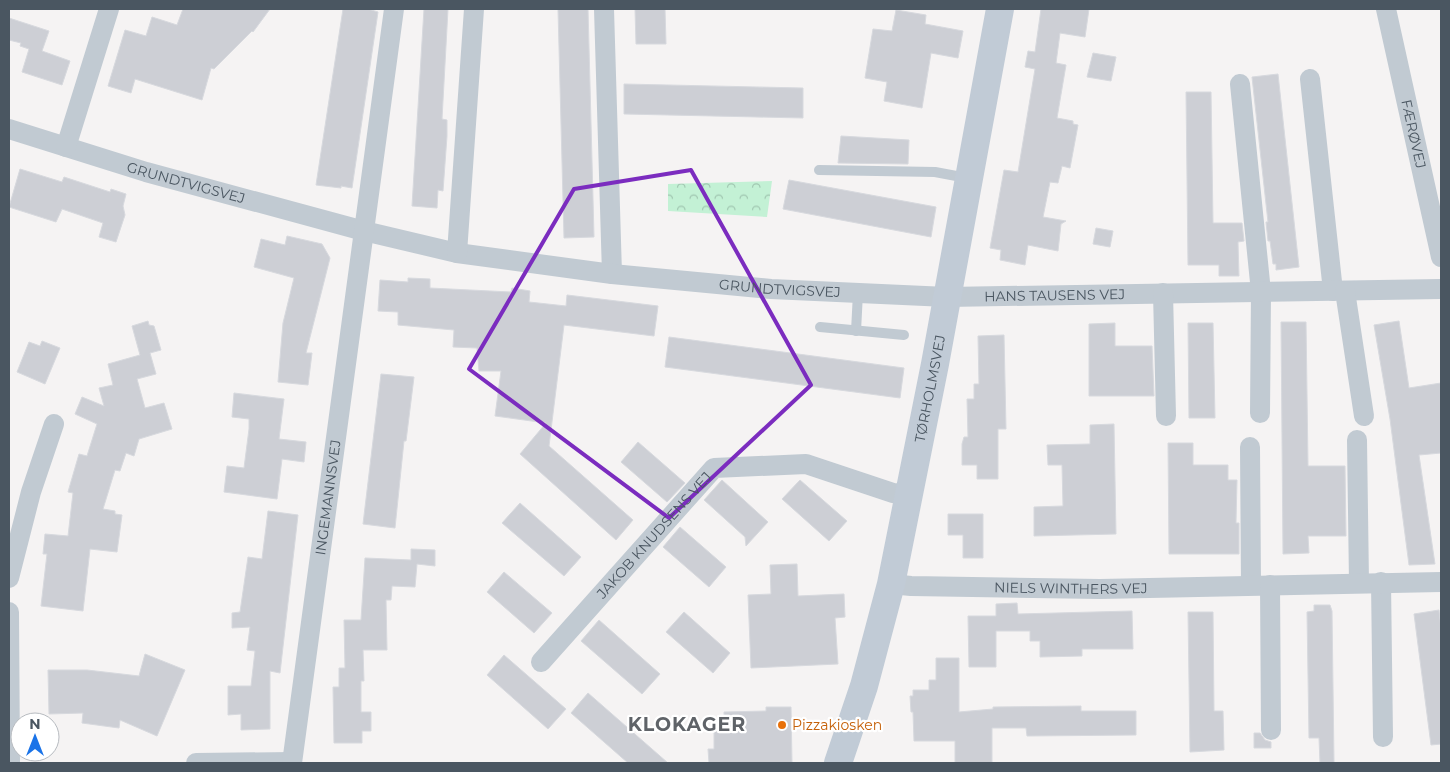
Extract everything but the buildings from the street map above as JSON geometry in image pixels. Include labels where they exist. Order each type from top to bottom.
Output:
[{"type":"street","points":[[66,147],[109,9]]},
{"type":"street","points":[[364,231],[394,9]]},
{"type":"street","points":[[457,253],[474,9]]},
{"type":"street","points":[[604,9],[612,274]]},
{"type":"street","name":"TØRHOLMSVEJ","points":[[838,763],[864,686],[891,584],[947,297],[1000,9]]},
{"type":"street","name":"FÆRØVEJ","points":[[1386,9],[1441,257]]},
{"type":"street","points":[[1310,80],[1339,291],[1364,416]]},
{"type":"street","points":[[1240,84],[1261,292],[1260,413]]},
{"type":"street","name":"GRUNDTVIGSVEJ","points":[[9,129],[146,172],[364,231],[457,253],[612,274],[771,289],[947,297]]},
{"type":"street","name":"INGEMANNSVEJ","points":[[292,762],[364,231]]},
{"type":"street","name":"HANS TAUSENS VEJ","points":[[947,297],[1441,289]]},
{"type":"street","points":[[1163,294],[1166,416]]},
{"type":"street","points":[[9,578],[31,492],[54,424]]},
{"type":"street","points":[[1357,440],[1359,583]]},
{"type":"street","points":[[1250,447],[1271,730]]},
{"type":"street","name":"JAKOB KNUDSENS VEJ","points":[[542,662],[714,468],[806,464],[892,493],[909,496]]},
{"type":"street","points":[[1381,582],[1383,737]]},
{"type":"street","name":"NIELS WINTHERS VEJ","points":[[891,584],[911,586],[1100,589],[1441,582]]},
{"type":"street","points":[[9,612],[10,763]]},
{"type":"street","points":[[196,763],[292,762]]},
{"type":"lane","points":[[819,170],[935,172],[969,178]]},
{"type":"lane","points":[[856,331],[858,293]]},
{"type":"lane","points":[[820,327],[904,335]]},
{"type":"highlighted area","points":[[691,170],[811,385],[669,518],[469,369],[574,189]]},
{"type":"green space","points":[[772,181],[767,217],[668,211],[668,184]]},
{"type":"place","name":"Pizzakiosken","points":[[782,725]]},
{"type":"district","name":"KLOKAGER","points":[[687,724]]}]
